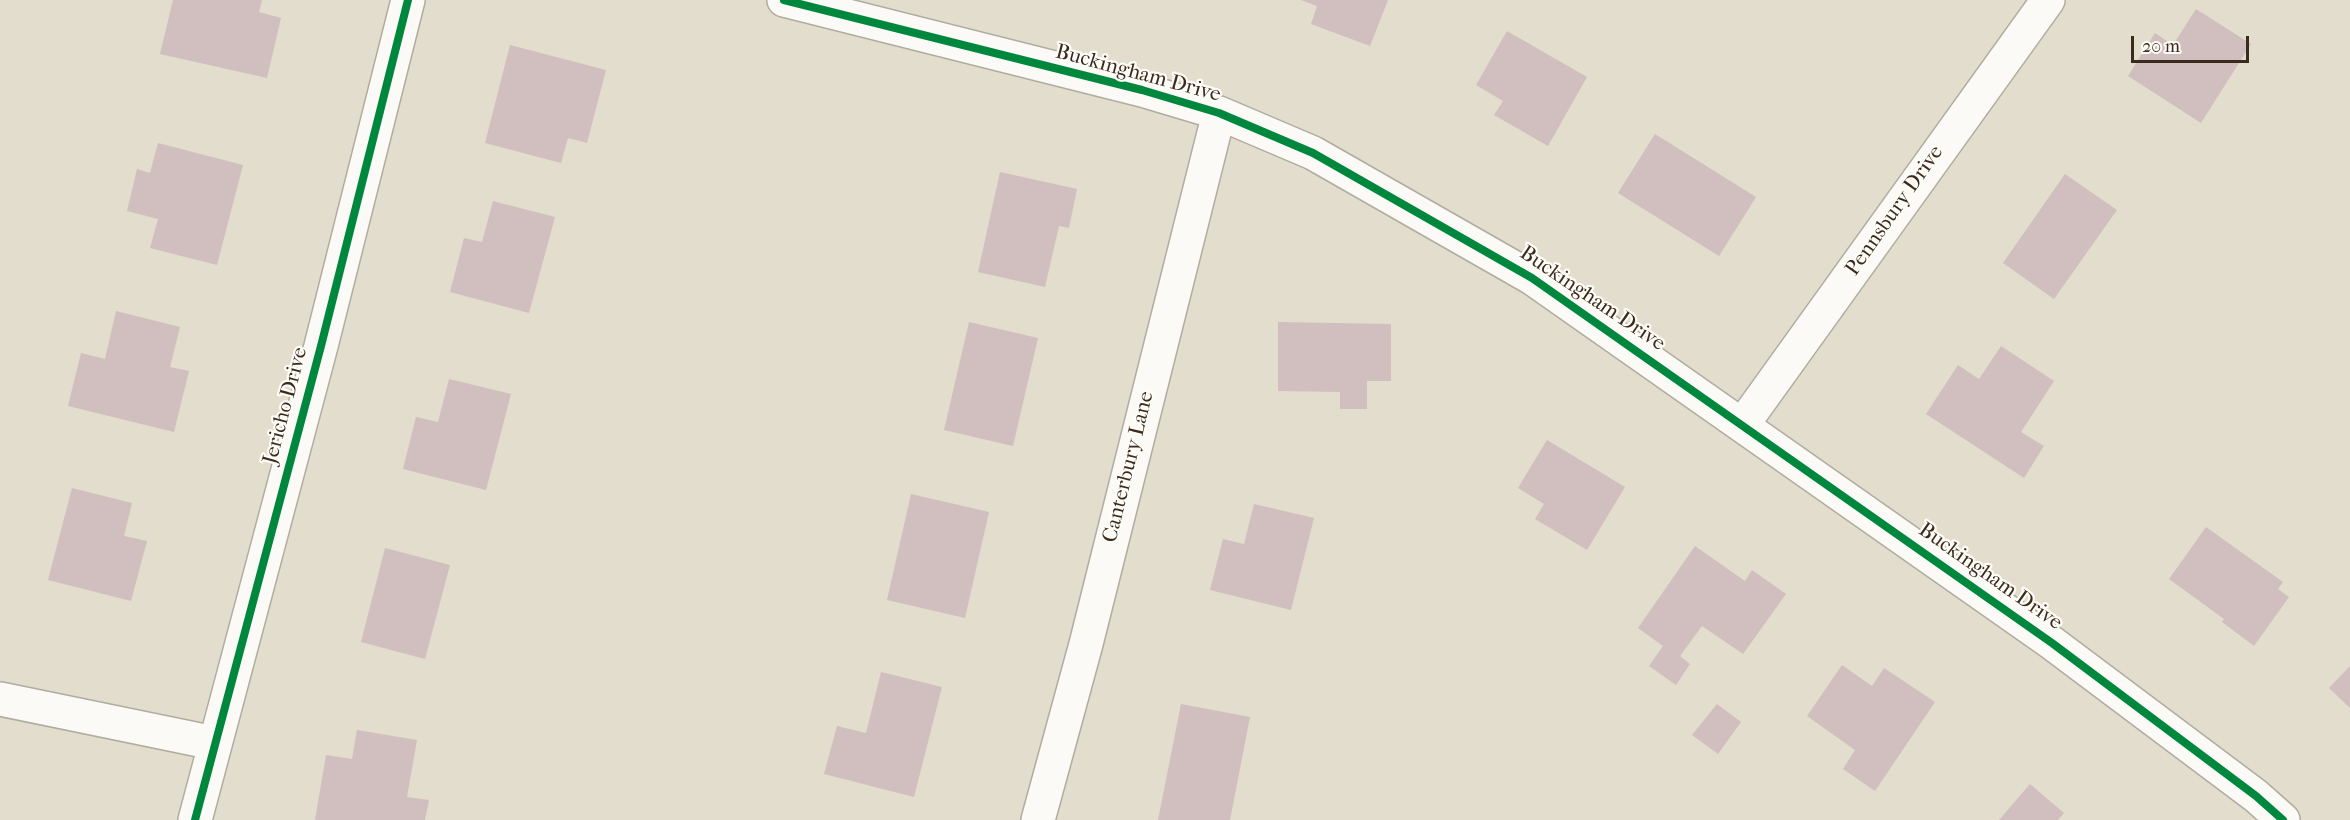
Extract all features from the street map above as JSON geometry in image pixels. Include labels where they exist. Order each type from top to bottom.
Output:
[{"type":"street","name":"Jericho Drive","points":[[195,820],[321,346],[408,0]]},
{"type":"street","name":"Buckingham Drive","points":[[784,0],[1142,90],[1219,113],[1313,153],[1532,278],[2052,643],[2256,796],[2283,820]]},
{"type":"street","name":"Pennsbury Drive","points":[[1743,424],[2048,0]]},
{"type":"street","name":"Canterbury Lane","points":[[1038,820],[1089,632],[1219,113]]},
{"type":"street","points":[[0,699],[214,743]]},
{"type":"building","points":[[173,0],[262,0],[259,12],[281,18],[267,78],[160,54]]},
{"type":"building","points":[[1301,0],[1388,0],[1370,46],[1311,24],[1317,6]]},
{"type":"building","points":[[2196,9],[2251,44],[2201,123],[2128,76],[2155,33],[2173,45]]},
{"type":"building","points":[[1507,31],[1587,77],[1548,146],[1494,115],[1503,101],[1476,85]]},
{"type":"building","points":[[510,45],[606,70],[587,143],[568,138],[561,163],[485,143]]},
{"type":"building","points":[[1655,134],[1756,197],[1719,256],[1618,193]]},
{"type":"building","points":[[158,143],[243,165],[217,265],[150,248],[158,219],[127,211],[137,169],[150,173]]},
{"type":"building","points":[[1000,172],[1077,189],[1069,228],[1059,226],[1045,287],[978,272]]},
{"type":"building","points":[[2065,174],[2117,210],[2054,299],[2003,263]]},
{"type":"building","points":[[493,201],[555,217],[529,313],[450,292],[464,238],[482,242]]},
{"type":"building","points":[[116,311],[180,327],[170,367],[189,371],[174,432],[68,406],[81,353],[105,359]]},
{"type":"building","points":[[969,322],[1038,338],[1013,446],[944,430]]},
{"type":"building","points":[[1278,322],[1391,324],[1391,381],[1367,381],[1367,409],[1340,409],[1340,392],[1278,391]]},
{"type":"building","points":[[2001,346],[2054,381],[2021,432],[2044,446],[2024,478],[1926,414],[1958,365],[1979,379]]},
{"type":"building","points":[[449,379],[511,394],[486,490],[403,469],[416,417],[438,422]]},
{"type":"building","points":[[1547,440],[1625,487],[1587,550],[1535,519],[1544,504],[1518,488]]},
{"type":"building","points":[[72,488],[132,503],[124,536],[147,541],[131,601],[48,580]]},
{"type":"building","points":[[911,494],[989,512],[965,618],[887,600]]},
{"type":"building","points":[[1254,504],[1314,518],[1291,610],[1210,590],[1223,539],[1244,544]]},
{"type":"building","points":[[2206,527],[2283,582],[2278,589],[2289,597],[2254,646],[2222,622],[2224,619],[2169,579]]},
{"type":"building","points":[[1695,546],[1745,581],[1752,570],[1786,594],[1743,654],[1702,626],[1680,656],[1690,664],[1676,685],[1649,666],[1663,646],[1638,628]]},
{"type":"building","points":[[385,548],[450,565],[425,659],[361,642]]},
{"type":"building","points":[[1842,665],[1872,686],[1884,668],[1935,702],[1875,791],[1843,769],[1855,750],[1807,716]]},
{"type":"building","points":[[2350,666],[2350,708],[2329,688]]},
{"type":"building","points":[[881,672],[942,687],[914,797],[824,774],[837,726],[866,733]]},
{"type":"building","points":[[1181,704],[1250,717],[1230,820],[1158,820]]},
{"type":"building","points":[[1717,704],[1741,722],[1718,754],[1692,735]]},
{"type":"building","points":[[357,730],[417,740],[407,797],[429,800],[425,820],[315,820],[326,755],[352,759]]},
{"type":"building","points":[[2030,784],[2064,813],[2058,820],[1999,820]]},
{"type":"cycle path","points":[[195,820],[321,346],[408,0]]},
{"type":"cycle path","points":[[784,0],[1142,90],[1219,113],[1313,153],[1532,278],[2052,643],[2256,796],[2283,820]]}]
